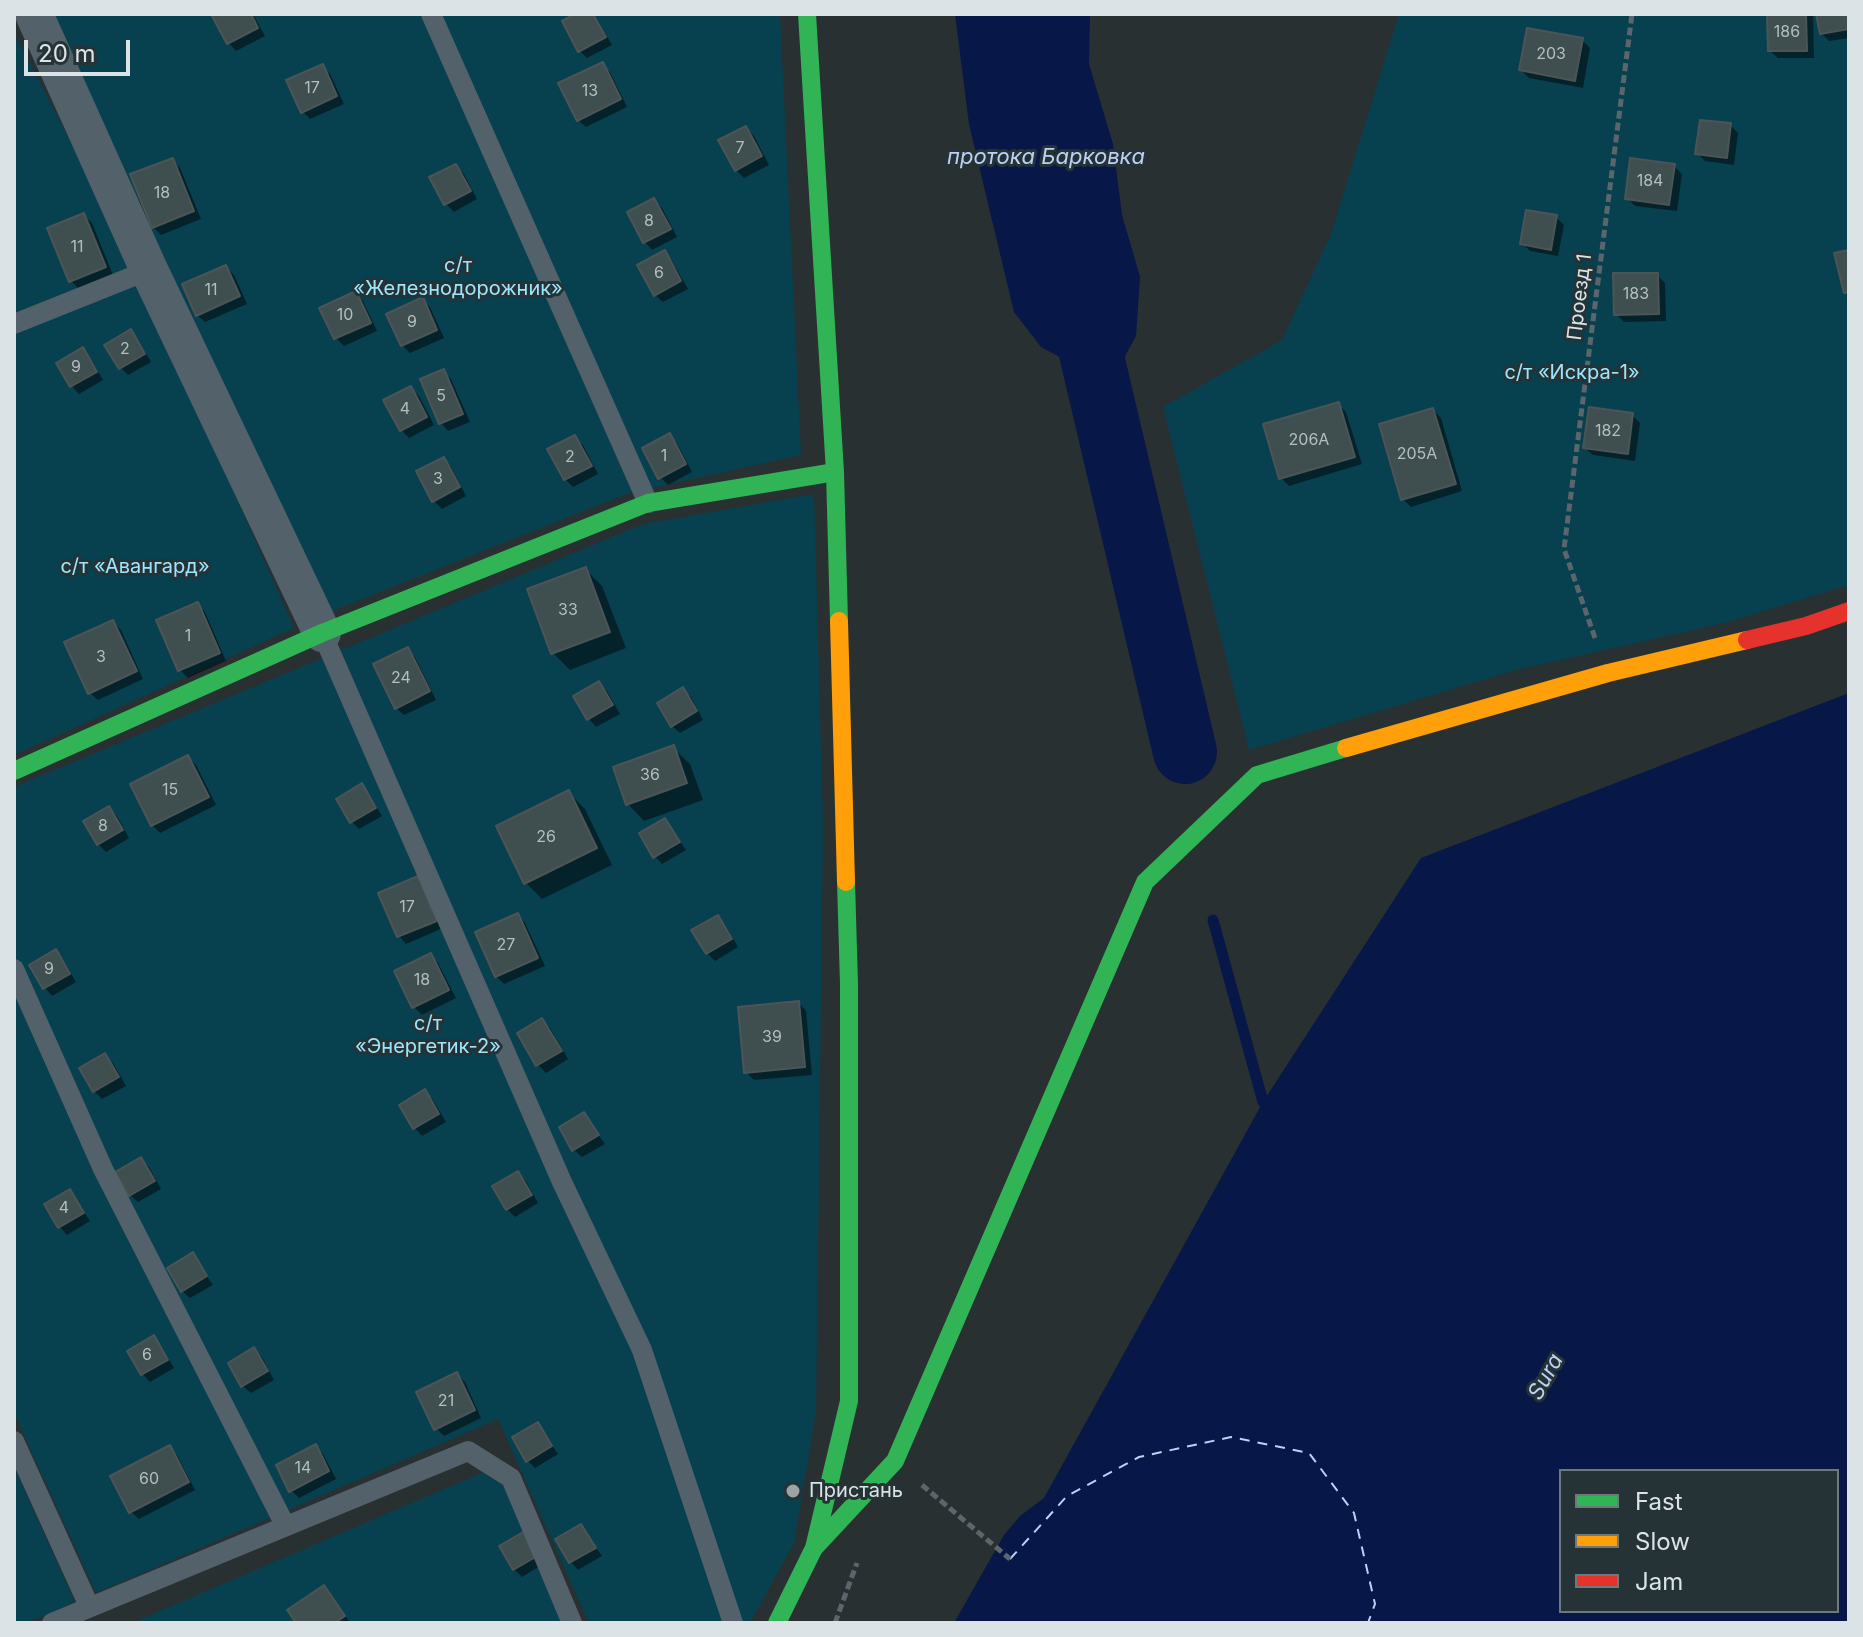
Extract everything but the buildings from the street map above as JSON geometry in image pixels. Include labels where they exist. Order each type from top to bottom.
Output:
[{"type":"street","points":[[34,14],[149,270],[322,633]]},
{"type":"street","points":[[777,1623],[814,1548],[849,1401],[849,984],[835,472],[807,14]]},
{"type":"street","points":[[14,771],[322,633],[648,503],[835,472]]},
{"type":"street","points":[[814,1548],[895,1461],[1145,882],[1257,775],[1413,727],[1608,673],[1806,626],[1849,611]]},
{"type":"lane","points":[[431,14],[648,503]]},
{"type":"lane","points":[[14,324],[149,270]]},
{"type":"lane","points":[[322,633],[562,1182],[642,1350],[733,1623]]},
{"type":"lane","points":[[14,969],[103,1169],[285,1525]]},
{"type":"lane","points":[[14,1441],[89,1606]]},
{"type":"lane","points":[[52,1623],[468,1451],[511,1478],[572,1623]]},
{"type":"path","name":"Проезд 1","points":[[1608,673],[1564,549],[1632,14]]},
{"type":"path","points":[[895,1461],[1010,1559]]},
{"type":"green space","name":"с/т «Железнодорожник»","points":[[46,14],[780,14],[801,455],[629,493],[327,613]]},
{"type":"green space","name":"с/т «Искра-1»","points":[[1399,14],[1849,14],[1849,585],[1724,623],[1516,670],[1249,750],[1163,407],[1282,340],[1331,234]]},
{"type":"green space","name":"с/т «Авангард»","points":[[14,33],[126,248],[294,628],[14,755]]},
{"type":"green space","name":"с/т «Энергетик-2»","points":[[814,494],[823,825],[816,1411],[794,1543],[750,1623],[589,1623],[498,1419],[96,1593],[14,1413],[14,787],[643,524]]},
{"type":"green space","points":[[14,1467],[75,1602],[26,1623],[14,1623]]},
{"type":"green space","points":[[484,1472],[505,1486],[564,1623],[132,1623]]},
{"type":"water","name":"протока Барковка","points":[[955,14],[1090,14],[1089,64],[1113,144],[1122,215],[1140,277],[1136,336],[1123,360],[1069,362],[1041,347],[1014,312],[969,124]]},
{"type":"water","name":"Sura","points":[[1849,693],[1849,1623],[954,1623],[1004,1535],[1020,1516],[1044,1498],[1263,1102],[1421,858]]},
{"type":"waterway","points":[[1076,276],[1083,319],[1185,752]]},
{"type":"waterway","points":[[1213,920],[1263,1102]]},
{"type":"ferry route","points":[[1010,1559],[1067,1496],[1139,1457],[1231,1437],[1309,1453],[1354,1513],[1375,1604],[1368,1623]]},
{"type":"traffic: fast","points":[[807,14],[835,472],[839,621]]},
{"type":"traffic: fast","points":[[14,771],[322,633],[648,503],[835,472]]},
{"type":"traffic: fast","points":[[815,1547],[895,1461],[1145,882],[1257,775],[1346,748]]},
{"type":"traffic: fast","points":[[777,1623],[814,1548],[849,1401],[849,984],[846,882]]},
{"type":"traffic: slow","points":[[839,621],[846,882]]},
{"type":"traffic: slow","points":[[1346,748],[1608,673],[1747,640]]},
{"type":"traffic: jam","points":[[1747,640],[1806,626],[1849,611]]},
{"type":"place","name":"Пристань","points":[[793,1491]]}]
